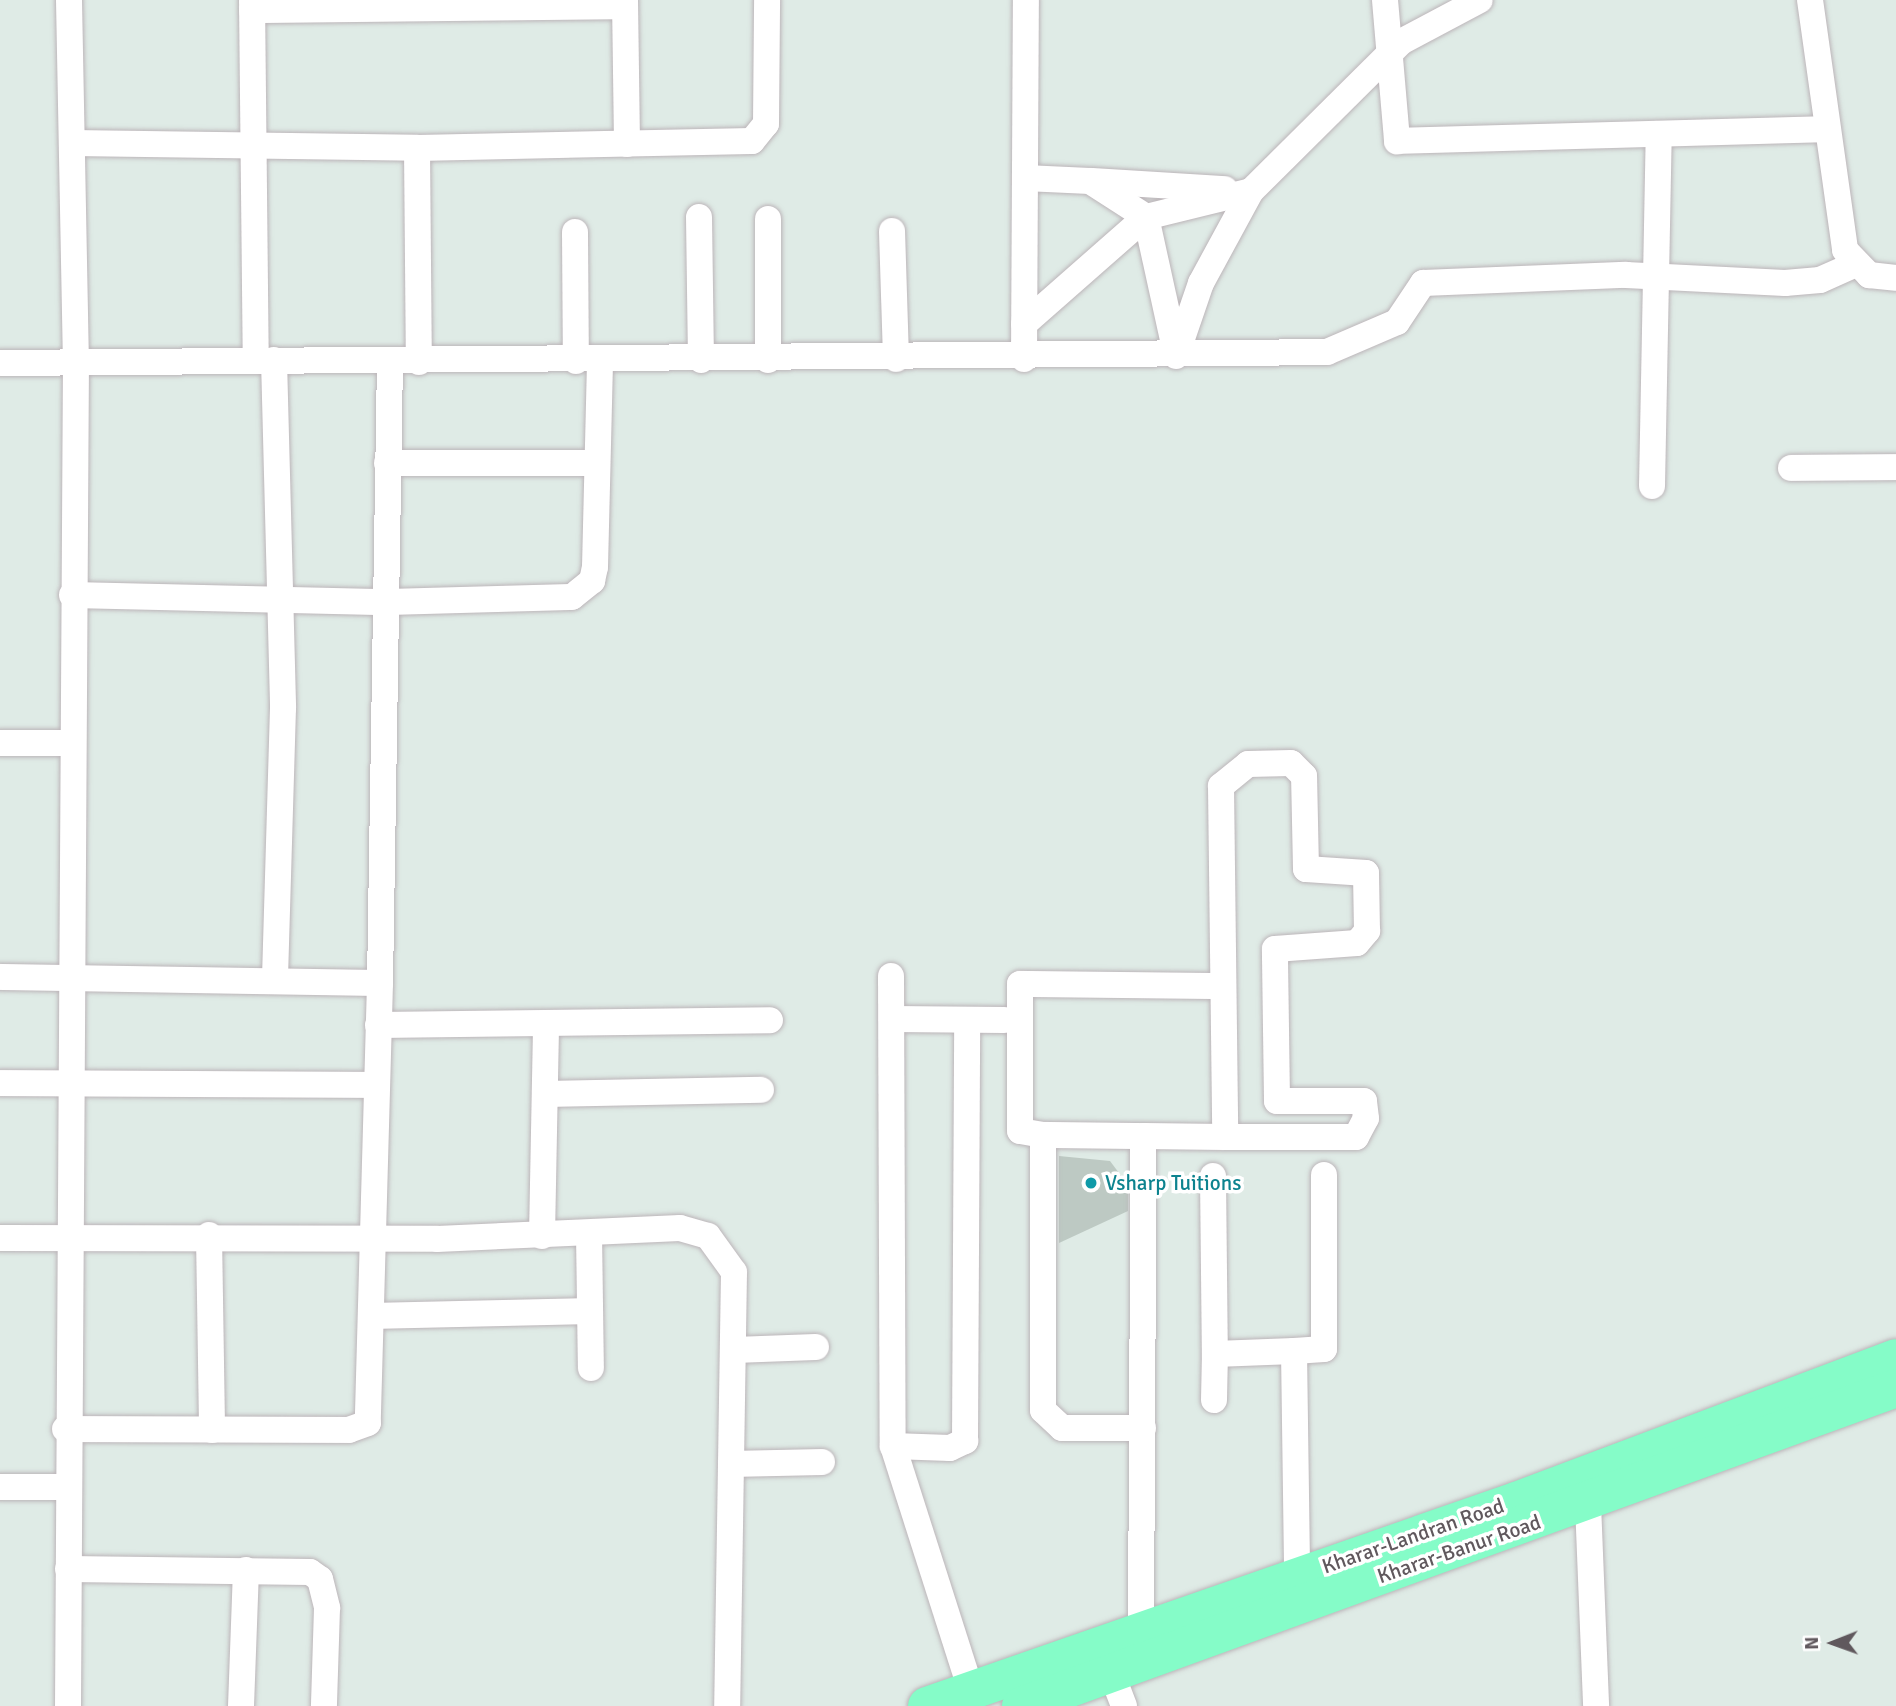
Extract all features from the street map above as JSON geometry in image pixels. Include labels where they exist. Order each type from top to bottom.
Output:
[{"type":"highway","name":"Kharar-Landran Road","points":[[927,1706],[1297,1576],[1896,1358]]},
{"type":"highway","name":"Kharar-Banur Road","points":[[1021,1706],[1102,1692],[1896,1388]]},
{"type":"street","points":[[68,1706],[68,1487],[65,1429],[75,979],[72,595],[76,365],[69,0]]},
{"type":"street","points":[[72,143],[417,148],[731,144],[761,136],[768,106],[767,0]]},
{"type":"street","points":[[1024,359],[1026,0]]},
{"type":"street","points":[[1385,0],[1385,57],[1397,141],[1827,130]]},
{"type":"street","points":[[1176,356],[1201,283],[1251,191],[1385,57],[1480,0]]},
{"type":"street","points":[[1810,0],[1839,216],[1853,265],[1869,275],[1896,278]]},
{"type":"street","points":[[275,980],[282,598],[252,145],[252,5],[625,3],[627,144]]},
{"type":"street","points":[[1652,486],[1659,277],[1659,134]]},
{"type":"street","points":[[417,148],[419,362]]},
{"type":"street","points":[[1025,178],[1251,191]]},
{"type":"street","points":[[1090,181],[1146,216],[1176,356]]},
{"type":"street","points":[[1024,324],[1146,216],[1251,191]]},
{"type":"street","points":[[699,217],[701,360]]},
{"type":"street","points":[[768,219],[768,360]]},
{"type":"street","points":[[892,231],[895,359]]},
{"type":"street","points":[[72,595],[282,598],[388,603],[556,599],[583,590],[595,567],[597,463],[575,232]]},
{"type":"street","points":[[0,363],[76,365],[265,361],[1024,359],[1327,352],[1397,322],[1423,283],[1659,277],[1785,284],[1820,280],[1853,265]]},
{"type":"street","points":[[65,1429],[361,1428],[373,1406],[370,1239],[380,983],[390,362]]},
{"type":"street","points":[[387,463],[597,463]]},
{"type":"street","points":[[1791,468],[1896,467]]},
{"type":"street","points":[[0,743],[72,743]]},
{"type":"street","points":[[1222,986],[1020,984],[1020,1131],[1043,1135],[1225,1137],[1356,1137],[1366,1118],[1364,1101],[1277,1101],[1275,950],[1357,943],[1367,931],[1367,873],[1306,869],[1304,776],[1291,764],[1248,764],[1221,786],[1225,1137]]},
{"type":"street","points":[[891,976],[893,1446],[971,1690]]},
{"type":"street","points":[[0,978],[380,983]]},
{"type":"street","points":[[893,1019],[1004,1020]]},
{"type":"street","points":[[378,1025],[770,1020]]},
{"type":"street","points":[[893,1446],[950,1448],[965,1441],[967,1020]]},
{"type":"street","points":[[542,1236],[546,1023]]},
{"type":"street","points":[[0,1083],[377,1085]]},
{"type":"street","points":[[545,1094],[761,1090]]},
{"type":"street","points":[[1043,1135],[1043,1410],[1062,1428],[1143,1428]]},
{"type":"street","points":[[1141,1630],[1144,1136]]},
{"type":"street","points":[[1215,1354],[1324,1349],[1324,1175]]},
{"type":"street","points":[[1213,1176],[1214,1400]]},
{"type":"street","points":[[0,1238],[209,1235],[370,1239],[542,1236],[680,1227],[721,1246],[734,1272],[727,1706]]},
{"type":"street","points":[[589,1233],[591,1367]]},
{"type":"street","points":[[209,1235],[212,1430]]},
{"type":"street","points":[[372,1317],[590,1311]]},
{"type":"street","points":[[734,1350],[816,1347]]},
{"type":"street","points":[[1294,1351],[1297,1576]]},
{"type":"street","points":[[731,1464],[822,1462]]},
{"type":"street","points":[[0,1487],[68,1487]]},
{"type":"street","points":[[1588,1504],[1596,1706]]},
{"type":"street","points":[[68,1569],[310,1572],[320,1579],[327,1608],[324,1706]]},
{"type":"street","points":[[241,1706],[246,1570]]},
{"type":"building","name":"Vsharp Tuitions","points":[[1059,1156],[1110,1161],[1128,1185],[1128,1211],[1059,1243]]},
{"type":"place","name":"Vsharp Tuitions","points":[[1091,1183]]}]
